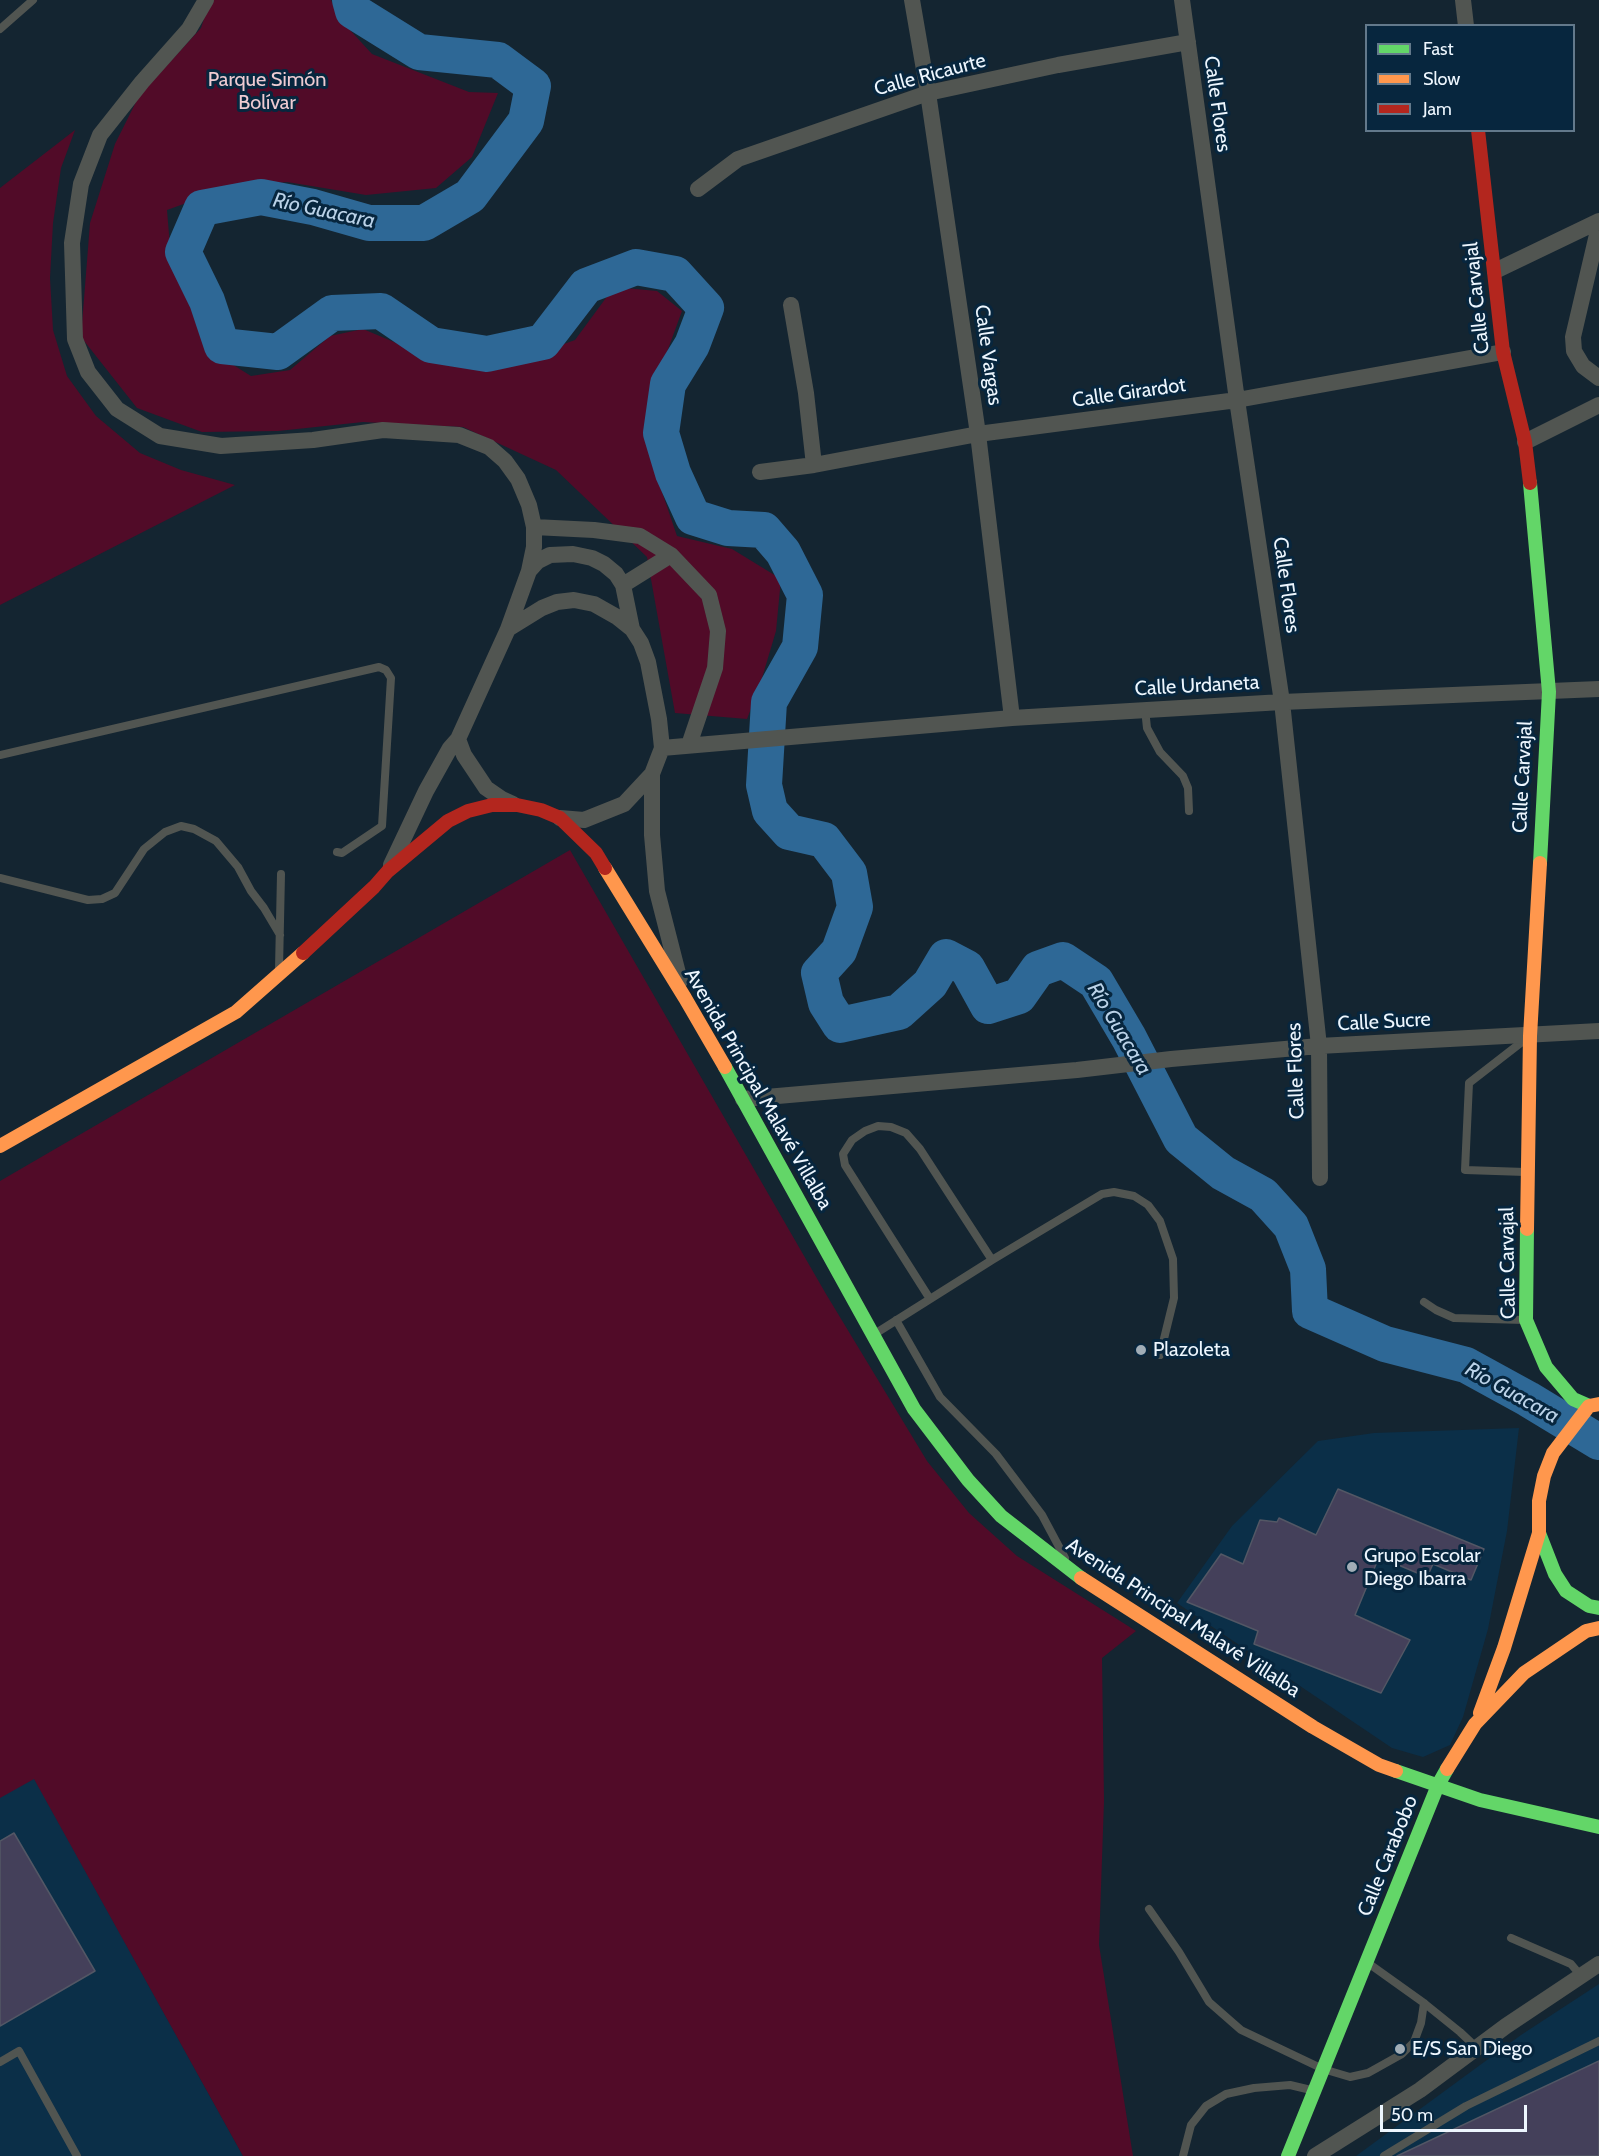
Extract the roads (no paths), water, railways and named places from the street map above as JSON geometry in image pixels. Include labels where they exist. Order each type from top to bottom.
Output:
[{"type":"street","points":[[206,0],[189,29],[142,82],[100,135],[81,184],[72,243],[75,339],[88,372],[117,409],[160,436],[220,446],[313,441],[383,430],[459,435],[489,447],[505,461],[518,479],[529,505],[534,527],[534,547],[528,571],[508,628],[458,739],[450,748],[426,791],[388,871]]},
{"type":"street","name":"Calle Vargas","points":[[912,0],[928,93],[978,434],[1012,717]]},
{"type":"street","name":"Calle Flores","points":[[1182,0],[1282,702],[1319,1046],[1320,1178]]},
{"type":"street","points":[[1463,0],[1466,24]]},
{"type":"street","name":"Calle Ricaurte","points":[[698,189],[738,159],[928,93],[1058,65],[1188,42]]},
{"type":"street","name":"Calle Carvajal","points":[[1478,132],[1503,352],[1525,442],[1533,502],[1549,692],[1530,1036],[1526,1320],[1546,1367],[1573,1399],[1594,1405]]},
{"type":"street","points":[[1495,271],[1599,223]]},
{"type":"street","points":[[1599,223],[1573,337],[1574,351],[1583,366],[1599,378]]},
{"type":"street","points":[[791,305],[806,393],[814,465]]},
{"type":"street","name":"Calle Girardot","points":[[760,472],[814,465],[978,434],[1238,400],[1503,352]]},
{"type":"street","points":[[1525,442],[1599,405]]},
{"type":"street","points":[[534,527],[594,530],[640,536],[671,555],[709,595],[718,631],[715,668],[696,744]]},
{"type":"street","points":[[528,571],[538,561],[550,555],[573,554],[592,558],[604,564],[616,574],[623,585],[632,629],[648,662],[659,718],[662,748],[652,774],[652,835],[657,891],[684,998]]},
{"type":"street","points":[[623,585],[671,555]]},
{"type":"street","points":[[508,628],[557,602],[574,600],[594,604],[632,629]]},
{"type":"street","name":"Calle Urdaneta","points":[[662,748],[1012,717],[1282,702],[1599,689]]},
{"type":"street","points":[[458,739],[464,755],[486,788],[502,799],[517,805]]},
{"type":"street","points":[[560,818],[584,820],[624,804],[652,774]]},
{"type":"street","name":"Avenida Principal Malavé Villalba","points":[[0,1146],[236,1012],[279,976],[374,887],[388,871],[448,821],[468,811],[492,805],[517,805],[541,810],[560,818],[596,853],[684,998],[743,1099],[914,1409],[968,1480],[1001,1516],[1074,1574],[1313,1727],[1378,1765],[1480,1800],[1599,1827]]},
{"type":"street","name":"Calle Sucre","points":[[743,1099],[1319,1046],[1599,1031]]},
{"type":"street","points":[[1475,1724],[1504,1648],[1539,1533],[1539,1501],[1544,1476],[1553,1453],[1579,1418],[1594,1405]]},
{"type":"street","points":[[1539,1533],[1555,1574],[1566,1591],[1589,1606],[1599,1608]]},
{"type":"street","name":"Calle Carabobo","points":[[1288,2156],[1438,1785],[1454,1756],[1475,1724],[1524,1673],[1586,1631],[1599,1628]]},
{"type":"street","points":[[1315,2156],[1420,2090],[1599,1964]]},
{"type":"lane","points":[[0,29],[28,2]]},
{"type":"lane","points":[[0,755],[379,667],[386,670],[391,678],[382,826],[342,853],[337,852]]},
{"type":"lane","points":[[1145,710],[1147,728],[1160,752],[1183,776],[1188,788],[1190,811]]},
{"type":"lane","points":[[0,878],[88,900],[102,899],[115,893],[144,849],[165,832],[181,826],[194,829],[216,841],[238,867],[280,935]]},
{"type":"lane","points":[[279,976],[281,874]]},
{"type":"lane","points":[[1528,1172],[1465,1170],[1469,1083],[1530,1036]]},
{"type":"lane","points":[[930,1299],[845,1165],[843,1154],[852,1140],[865,1131],[878,1126],[891,1127],[906,1133],[920,1149],[992,1260]]},
{"type":"lane","points":[[873,1335],[1102,1194],[1114,1192],[1134,1196],[1148,1205],[1160,1221],[1173,1259],[1174,1298],[1160,1355]]},
{"type":"lane","points":[[1424,1302],[1454,1318],[1526,1320]]},
{"type":"lane","points":[[896,1320],[940,1397],[996,1454],[1042,1515],[1074,1574]]},
{"type":"lane","points":[[1149,1910],[1179,1952],[1209,2002],[1241,2030],[1323,2069],[1350,2077],[1368,2073],[1402,2054],[1414,2042],[1421,2023],[1424,2003]]},
{"type":"lane","points":[[1511,1938],[1571,1964],[1581,1976]]},
{"type":"lane","points":[[1366,1961],[1424,2003],[1477,2048]]},
{"type":"lane","points":[[1384,2156],[1466,2106],[1599,2041]]},
{"type":"lane","points":[[0,2062],[19,2051],[76,2156]]},
{"type":"lane","points":[[1182,2156],[1191,2125],[1206,2106],[1226,2094],[1254,2088],[1290,2085],[1314,2091]]},
{"type":"waterway","name":"Río Guacara","points":[[350,0],[353,11],[419,52],[498,60],[533,86],[526,121],[470,196],[424,223],[369,223],[313,207],[261,197],[202,208],[183,252],[207,301],[222,346],[278,352],[332,313],[381,311],[431,345],[487,354],[543,342],[586,286],[636,267],[675,274],[706,308],[692,345],[668,384],[661,433],[673,473],[693,517],[728,528],[764,530],[783,552],[805,595],[800,647],[769,702],[764,785],[770,811],[789,832],[824,840],[849,873],[855,907],[839,951],[819,973],[826,1003],[840,1025],[899,1012],[930,984],[946,957],[967,968],[988,1006],[1019,996],[1038,969],[1063,960],[1096,982],[1129,1038],[1181,1139],[1223,1173],[1263,1195],[1291,1226],[1308,1269],[1310,1311],[1385,1344],[1466,1365],[1599,1442]]},
{"type":"place","name":"Plazoleta","points":[[1141,1350]]},
{"type":"place","name":"Grupo Escolar Diego Ibarra","points":[[1352,1567]]},
{"type":"place","name":"E/S San Diego","points":[[1400,2049]]},
{"type":"park label","name":"Parque Simón Bolívar","points":[[267,92]]}]
